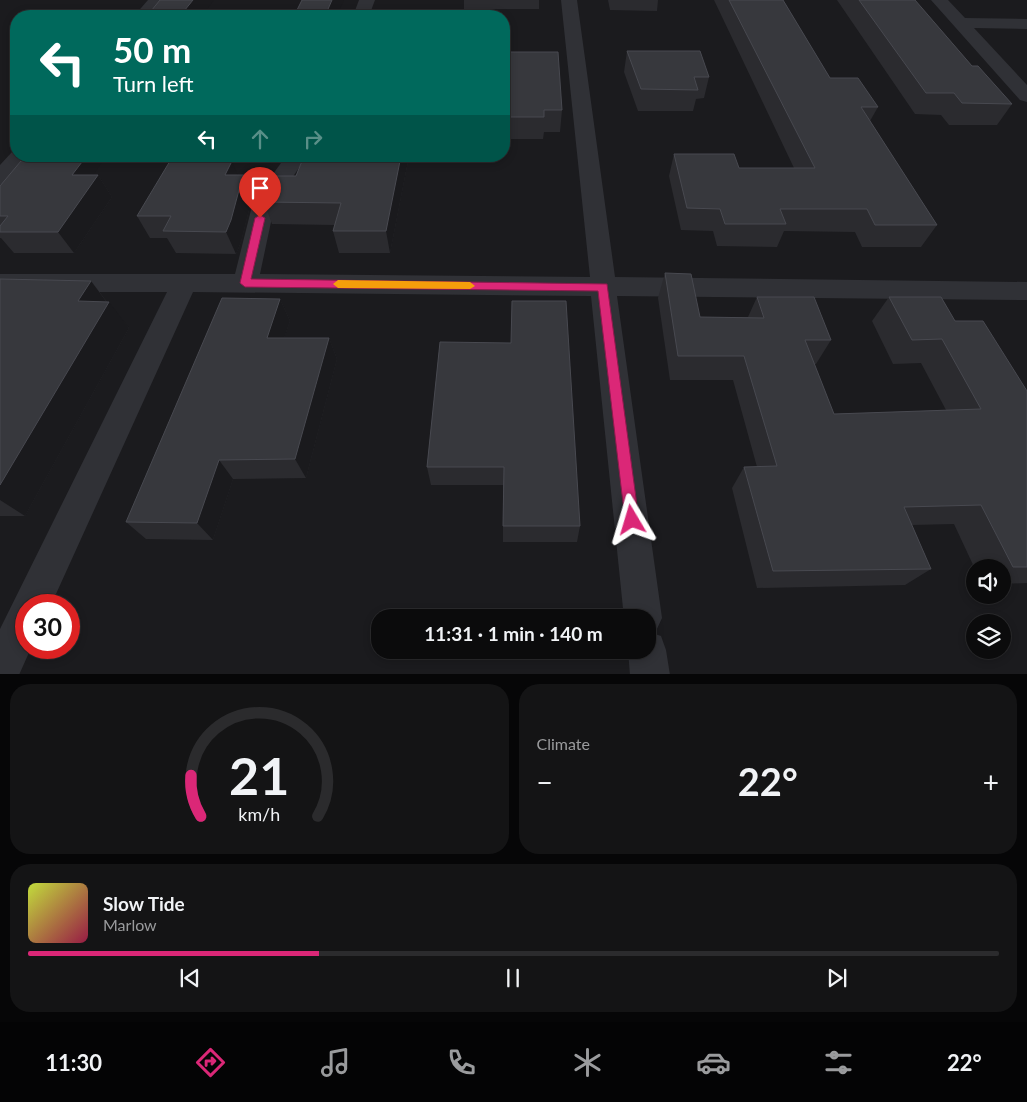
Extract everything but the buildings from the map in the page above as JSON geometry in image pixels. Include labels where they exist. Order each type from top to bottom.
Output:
[{"type":"street","points":[[147,10],[156,0]]},
{"type":"street","points":[[569,0],[642,609]]},
{"type":"street","points":[[939,0],[1027,96]]},
{"type":"street","points":[[960,23],[1027,24]]},
{"type":"street","points":[[0,178],[14,162]]},
{"type":"street","points":[[245,283],[264,202],[293,162]]},
{"type":"street","points":[[0,283],[245,283],[1027,291]]},
{"type":"street","points":[[37,594],[184,283]]},
{"type":"street","points":[[0,672],[15,640]]},
{"type":"street","points":[[648,659],[650,674]]},
{"type":"shaded area","points":[[0,0],[1027,0],[1027,674],[0,674]]},
{"type":"slow traffic","points":[[338,284],[470,286]]},
{"type":"route","points":[[260,218],[245,283],[603,287],[632,520]]}]
